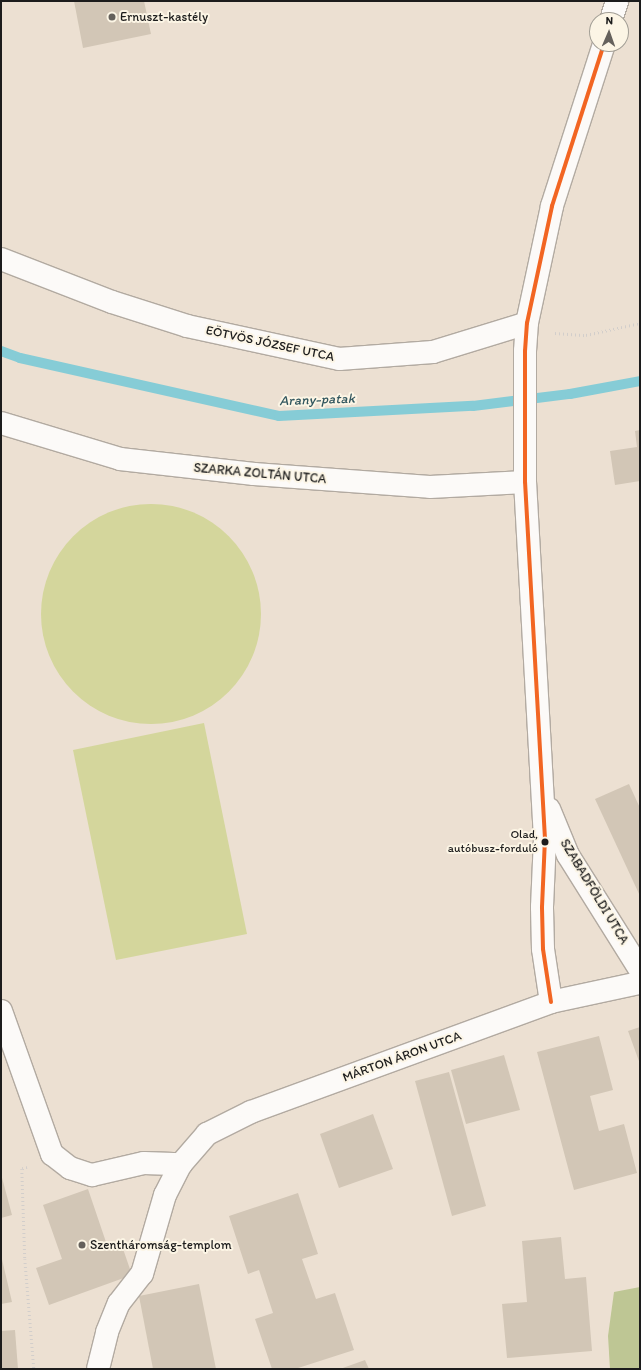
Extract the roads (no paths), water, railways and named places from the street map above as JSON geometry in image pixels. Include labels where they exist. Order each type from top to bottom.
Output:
[{"type":"street","points":[[614,12],[617,1]]},
{"type":"street","name":"SZABADFÖLDI UTCA","points":[[551,1002],[543,949],[542,907],[545,839],[541,792],[525,482],[524,351],[527,323],[552,206],[601,52]]},
{"type":"street","name":"EÖTVÖS JÓZSEF UTCA","points":[[1,258],[112,302],[187,326],[339,359],[433,352],[527,323]]},
{"type":"street","name":"SZARKA ZOLTÁN UTCA","points":[[1,423],[128,460],[254,474],[422,486],[525,482]]},
{"type":"street","name":"SZABADFÖLDI UTCA","points":[[541,792],[568,855],[640,970]]},
{"type":"street","name":"MÁRTON ÁRON UTCA","points":[[98,1369],[106,1332],[119,1303],[142,1274],[166,1195],[181,1164],[207,1134],[251,1112],[551,1002],[640,983]]},
{"type":"street","points":[[1,1011],[52,1154],[70,1168],[92,1175],[144,1163],[181,1164]]},
{"type":"waterway","name":"Arany-patak","points":[[1,351],[20,358],[279,416],[473,406],[570,394],[640,381]]},
{"type":"place","name":"Ernuszt-kastély","points":[[112,17]]},
{"type":"place","name":"Olad, autóbusz-forduló","points":[[545,842]]},
{"type":"place","name":"Szentháromság-templom","points":[[82,1245]]}]
